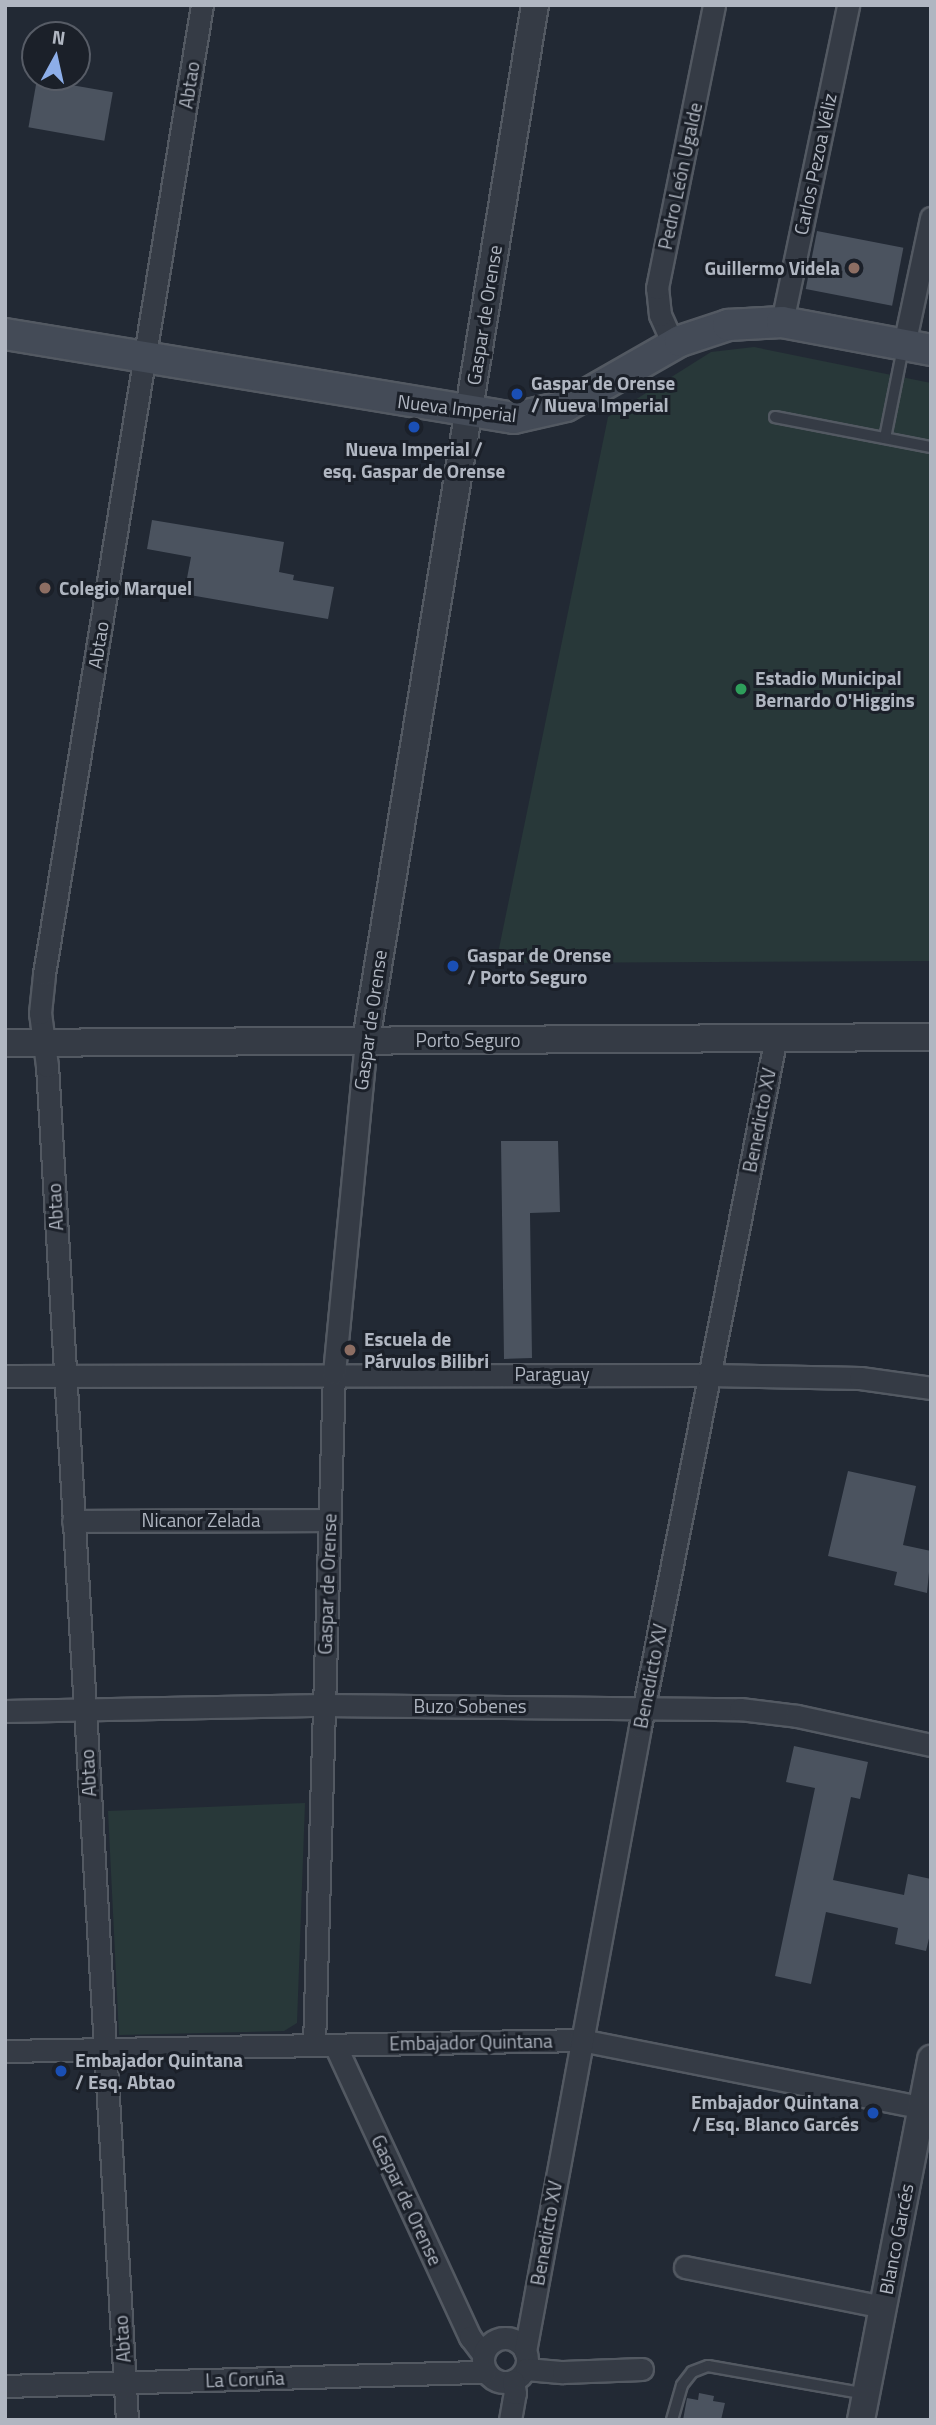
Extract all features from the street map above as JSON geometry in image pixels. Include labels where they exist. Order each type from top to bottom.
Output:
[{"type":"main road","name":"Nueva Imperial","points":[[5,334],[468,413],[514,418],[551,412],[581,399],[673,344],[728,325],[782,322],[918,347]]},
{"type":"street","name":"Abtao","points":[[127,2420],[65,1375],[40,1013],[44,974],[202,5]]},
{"type":"street","name":"Gaspar de Orense","points":[[314,2045],[334,1373],[366,1041],[535,5]]},
{"type":"street","name":"Pedro León Ugalde","points":[[673,344],[660,315],[657,289],[715,5]]},
{"type":"street","name":"Carlos Pezoa Véliz","points":[[782,322],[848,5]]},
{"type":"street","points":[[918,347],[931,218]]},
{"type":"street","name":"Benedicto XV","points":[[510,2420],[644,1708],[776,1037]]},
{"type":"street","name":"Porto Seguro","points":[[5,1043],[931,1038]]},
{"type":"street","name":"Paraguay","points":[[5,1376],[334,1373],[709,1375],[860,1378],[931,1388]]},
{"type":"street","name":"Nicanor Zelada","points":[[74,1521],[330,1520]]},
{"type":"street","name":"Buzo Sobenes","points":[[5,1711],[324,1705],[778,1712],[931,1745]]},
{"type":"street","name":"Embajador Quintana","points":[[5,2051],[581,2039],[926,2108]]},
{"type":"street","name":"Gaspar de Orense","points":[[335,2045],[484,2363]]},
{"type":"street","name":"Blanco Garcés","points":[[861,2420],[926,2108],[931,2059]]},
{"type":"street","points":[[685,2267],[883,2307]]},
{"type":"street","points":[[531,2315],[520,2328],[506,2338],[489,2344],[484,2363],[498,2382],[521,2367],[564,2372],[642,2369]]},
{"type":"street","points":[[506,2338],[517,2342],[521,2367]]},
{"type":"street","name":"La Coruña","points":[[5,2386],[124,2383],[484,2363]]},
{"type":"lane","points":[[886,438],[918,347]]},
{"type":"lane","points":[[775,417],[931,447]]},
{"type":"lane","points":[[672,2420],[682,2385],[692,2372],[708,2366],[867,2394]]},
{"type":"shaded area","name":"Estadio Municipal Bernardo O'Higgins","points":[[754,347],[931,383],[931,961],[496,963],[608,417],[711,352]]},
{"type":"shaded area","points":[[305,1803],[297,2023],[284,2031],[119,2035],[108,1811]]},
{"type":"building","points":[[91,89],[113,92],[104,141],[28,127],[35,91],[91,91]]},
{"type":"building","name":"Guillermo Videla","points":[[817,231],[903,248],[892,306],[806,289]]},
{"type":"building","points":[[152,520],[284,542],[279,572],[294,575],[293,580],[334,587],[328,619],[184,594],[191,557],[147,549]]},
{"type":"building","points":[[501,1141],[558,1141],[560,1212],[530,1213],[532,1358],[504,1359]]},
{"type":"building","points":[[848,1471],[916,1486],[903,1545],[931,1551],[927,1593],[894,1585],[897,1572],[828,1556]]},
{"type":"building","points":[[794,1746],[868,1762],[860,1799],[851,1797],[833,1880],[904,1895],[908,1874],[931,1879],[931,1930],[926,1951],[895,1944],[898,1928],[826,1912],[811,1984],[775,1976],[815,1788],[786,1782]]},
{"type":"building","points":[[699,2393],[714,2396],[713,2401],[725,2403],[721,2420],[683,2420],[687,2398],[698,2400]]},
{"type":"place","name":"Guillermo Videla","points":[[854,268]]},
{"type":"place","name":"Gaspar de Orense / Nueva Imperial","points":[[517,394]]},
{"type":"place","name":"Nueva Imperial / esq. Gaspar de Orense","points":[[414,427]]},
{"type":"place","name":"Colegio Marquel","points":[[45,588]]},
{"type":"place","name":"Estadio Municipal Bernardo O'Higgins","points":[[741,689]]},
{"type":"place","name":"Gaspar de Orense / Porto Seguro","points":[[453,966]]},
{"type":"place","name":"Escuela de Párvulos Bilibri","points":[[350,1350]]},
{"type":"place","name":"Embajador Quintana / Esq. Abtao","points":[[61,2071]]},
{"type":"place","name":"Embajador Quintana / Esq. Blanco Garcés","points":[[873,2113]]}]
